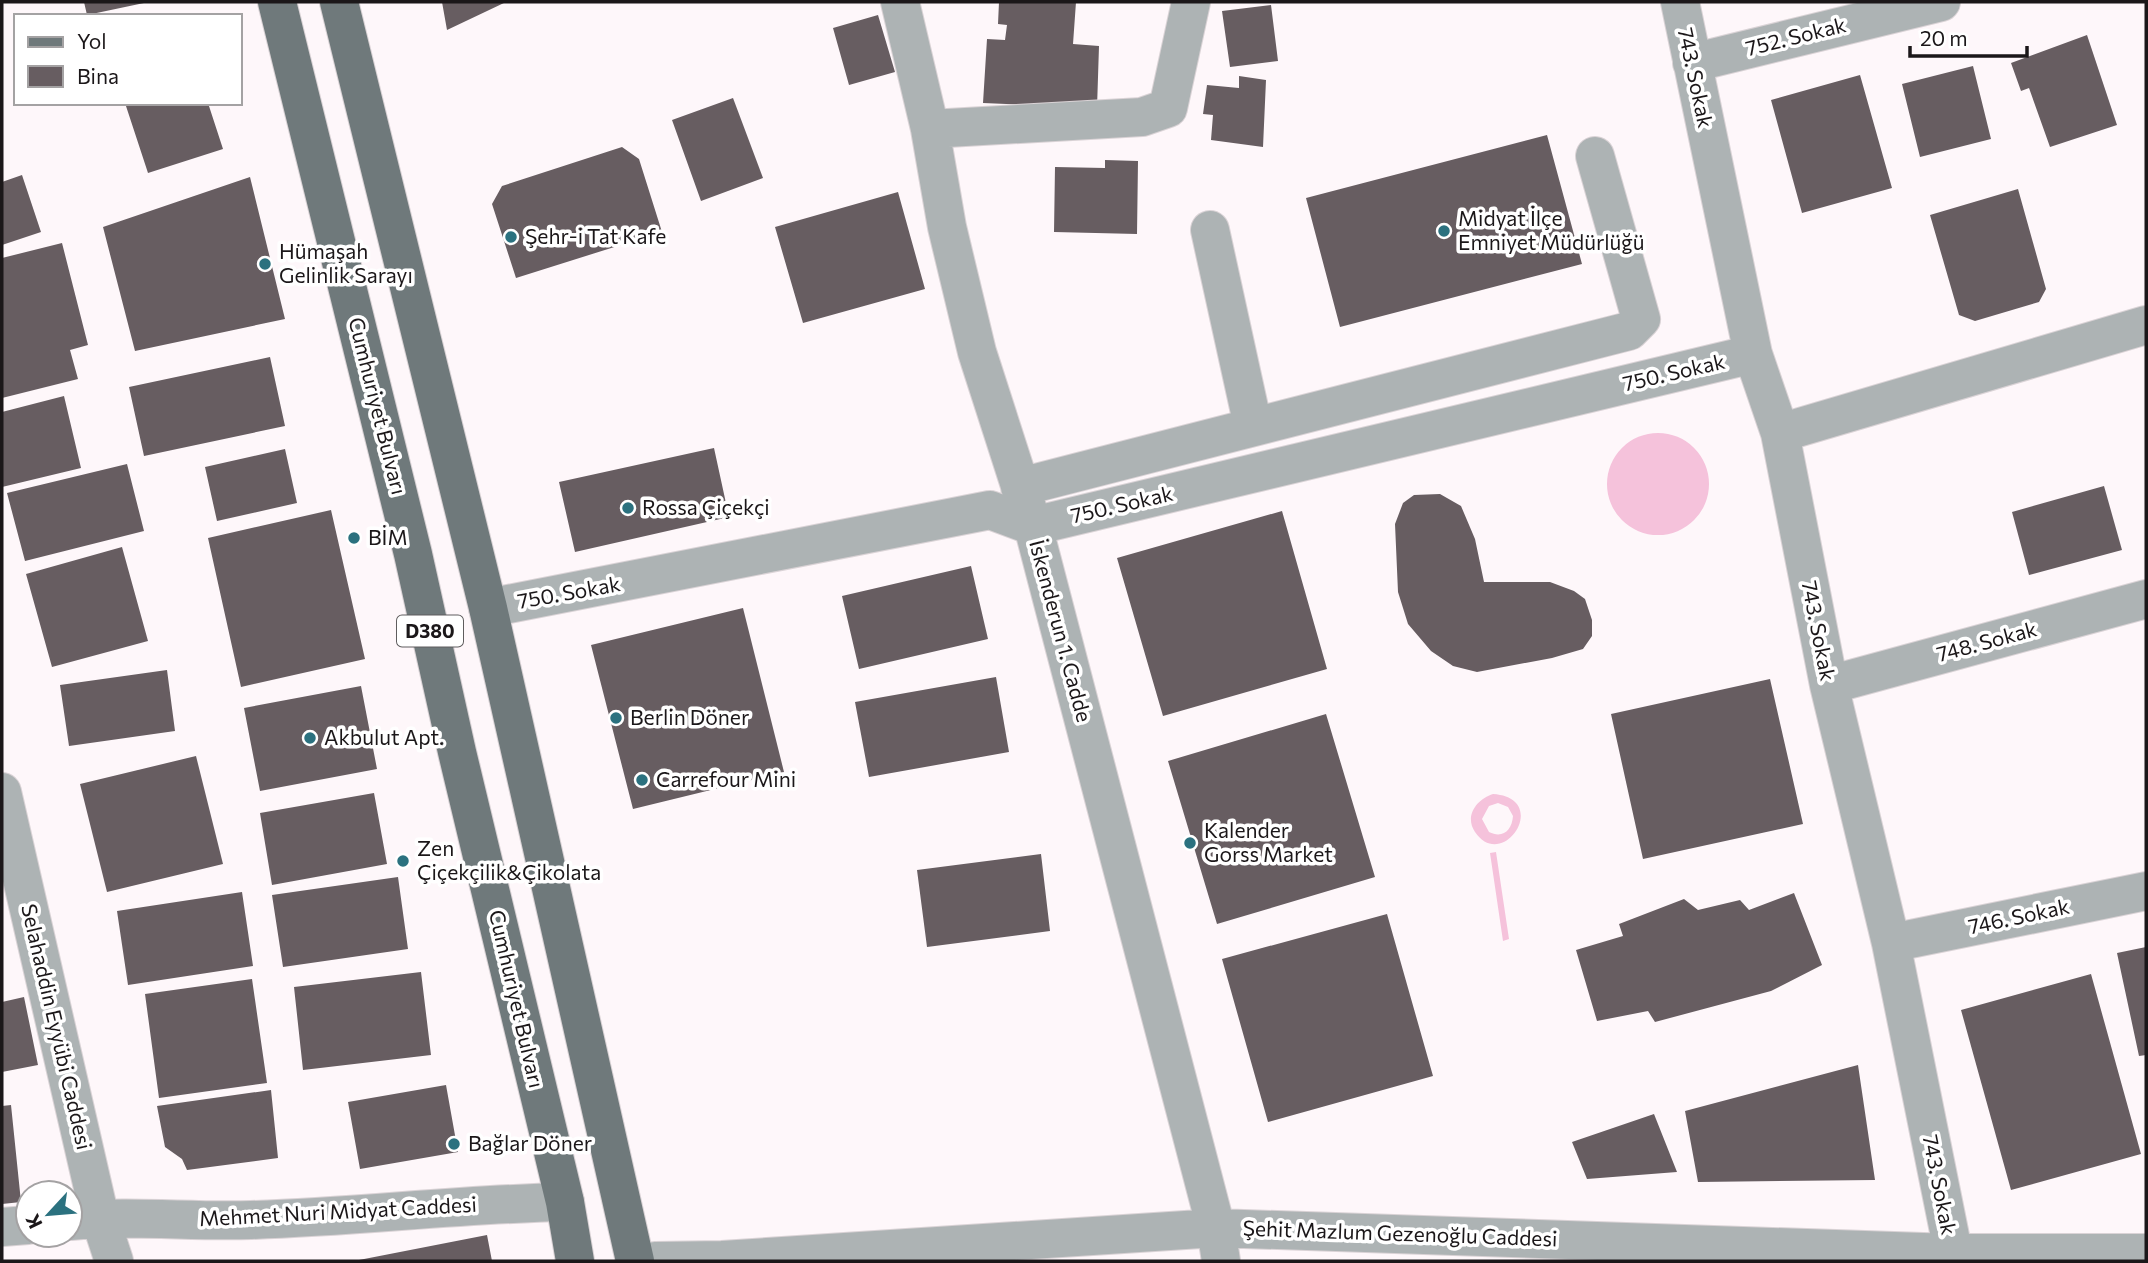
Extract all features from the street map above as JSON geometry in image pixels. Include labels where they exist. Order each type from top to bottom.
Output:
[{"type":"main road","name":"Cumhuriyet Bulvarı","points":[[277,2],[410,540],[457,751],[565,1202],[575,1261]]},
{"type":"main road","name":"D380","points":[[339,2],[488,608],[635,1261]]},
{"type":"street","name":"İskenderun 1. Cadde","points":[[900,2],[930,129],[947,228],[977,352],[1033,526],[1218,1245]]},
{"type":"street","points":[[930,129],[1142,117],[1168,108],[1191,2]]},
{"type":"street","name":"743. Sokak","points":[[1679,2],[1754,354],[1780,433],[1829,685],[1891,943],[1954,1257]]},
{"type":"street","name":"752. Sokak","points":[[1692,63],[1941,2]]},
{"type":"street","points":[[1020,487],[1629,331],[1641,319],[1595,156]]},
{"type":"street","points":[[1210,230],[1253,426]]},
{"type":"street","points":[[1780,433],[2146,325]]},
{"type":"street","name":"750. Sokak","points":[[488,608],[990,510],[1033,526],[1754,354]]},
{"type":"street","name":"748. Sokak","points":[[1829,685],[2146,599]]},
{"type":"street","name":"Selahaddin Eyyübi Caddesi","points":[[2,792],[85,1219],[114,1261]]},
{"type":"street","name":"746. Sokak","points":[[1891,943],[2146,891]]},
{"type":"street","name":"Mehmet Nuri Midyat Caddesi","points":[[85,1219],[250,1220],[565,1202]]},
{"type":"street","name":"Şehit Mazlum Gezenoğlu Caddesi","points":[[655,1261],[1218,1245],[1954,1257],[2146,1253]]},
{"type":"shaded area","points":[[1658,433],[1677,437],[1694,448],[1705,465],[1709,484],[1705,503],[1694,520],[1677,531],[1658,535],[1639,531],[1622,520],[1611,503],[1607,484],[1611,465],[1622,448],[1639,437]]},
{"type":"shaded area","points":[[1493,794],[1510,798],[1519,807],[1521,819],[1517,830],[1509,839],[1498,844],[1486,842],[1472,826],[1474,809],[1487,796]],"holes":[[[1498,803],[1508,807],[1513,816],[1509,829],[1502,834],[1489,832],[1482,819],[1489,806]]]},
{"type":"shaded area","points":[[1496,852],[1509,939],[1503,941],[1490,853]]},
{"type":"building","points":[[84,2],[144,2],[92,14],[87,14]]},
{"type":"building","points":[[442,2],[506,2],[447,30]]},
{"type":"building","points":[[999,2],[1076,2],[1073,44],[1099,46],[1097,108],[983,103],[987,39],[1005,40],[1007,25],[998,24]]},
{"type":"building","points":[[1271,5],[1278,61],[1230,67],[1222,11]]},
{"type":"building","points":[[878,15],[895,72],[849,85],[833,28]]},
{"type":"building","points":[[2087,35],[2117,125],[2050,147],[2029,88],[2021,91],[2011,63]]},
{"type":"building","points":[[1973,66],[1991,139],[1920,157],[1902,84]]},
{"type":"building","points":[[1860,75],[1892,188],[1802,213],[1771,100]]},
{"type":"building","points":[[1239,76],[1266,80],[1263,147],[1211,140],[1213,115],[1203,114],[1207,85],[1239,88]]},
{"type":"building","points":[[733,98],[763,178],[701,201],[672,120]]},
{"type":"building","points":[[126,105],[209,105],[223,149],[148,173]]},
{"type":"building","name":"Midyat İlçe Emniyet Müdürlüğü","points":[[1547,135],[1582,264],[1340,327],[1306,198]]},
{"type":"building","points":[[622,147],[639,159],[662,232],[516,278],[492,204],[502,186]]},
{"type":"building","points":[[1105,160],[1138,161],[1137,234],[1054,232],[1055,167],[1105,168]]},
{"type":"building","points":[[22,175],[41,232],[2,245],[2,182]]},
{"type":"building","points":[[250,177],[285,319],[135,351],[103,227]]},
{"type":"building","points":[[2018,189],[2046,289],[2039,302],[1975,321],[1959,315],[1930,215]]},
{"type":"building","points":[[898,192],[925,289],[803,323],[775,227]]},
{"type":"building","points":[[62,243],[88,345],[70,350],[78,379],[2,398],[2,258]]},
{"type":"building","points":[[270,357],[285,426],[144,456],[129,387]]},
{"type":"building","points":[[64,396],[81,468],[2,487],[2,412]]},
{"type":"building","points":[[714,448],[729,517],[575,552],[559,482]]},
{"type":"building","points":[[285,449],[297,503],[217,521],[205,467]]},
{"type":"building","points":[[127,464],[144,531],[25,561],[7,493]]},
{"type":"building","points":[[2104,486],[2122,550],[2029,575],[2012,512]]},
{"type":"building","points":[[1440,494],[1461,506],[1475,539],[1484,582],[1550,582],[1574,591],[1585,599],[1592,620],[1592,636],[1583,649],[1552,658],[1477,672],[1453,666],[1431,651],[1408,624],[1398,592],[1395,524],[1403,503],[1414,495]]},
{"type":"building","points":[[331,510],[365,659],[241,687],[208,538]]},
{"type":"building","points":[[1282,511],[1327,669],[1163,716],[1117,558]]},
{"type":"building","points":[[122,547],[148,641],[52,667],[26,574]]},
{"type":"building","points":[[971,566],[988,639],[859,669],[842,596]]},
{"type":"building","points":[[743,608],[784,772],[633,809],[591,645]]},
{"type":"building","points":[[167,670],[175,731],[69,746],[60,685]]},
{"type":"building","points":[[996,677],[1009,752],[869,777],[855,702]]},
{"type":"building","points":[[1770,679],[1803,824],[1643,859],[1611,714]]},
{"type":"building","name":"Akbulut Apt.","points":[[361,686],[377,769],[260,791],[244,708]]},
{"type":"building","points":[[1326,714],[1375,877],[1217,924],[1168,761]]},
{"type":"building","points":[[196,756],[223,864],[107,892],[80,784]]},
{"type":"building","points":[[374,793],[387,864],[272,885],[260,813]]},
{"type":"building","points":[[1041,854],[1050,931],[927,947],[917,870]]},
{"type":"building","points":[[398,877],[408,949],[283,967],[272,895]]},
{"type":"building","points":[[242,892],[253,966],[128,985],[117,911]]},
{"type":"building","points":[[1794,893],[1822,965],[1771,991],[1655,1022],[1648,1011],[1597,1021],[1576,950],[1623,936],[1619,924],[1684,899],[1698,910],[1740,900],[1749,910]]},
{"type":"building","points":[[1387,914],[1433,1076],[1268,1122],[1222,959]]},
{"type":"building","points":[[2146,947],[2146,1055],[2139,1056],[2117,953]]},
{"type":"building","points":[[421,972],[431,1055],[303,1070],[294,987]]},
{"type":"building","points":[[2091,974],[2141,1154],[2011,1190],[1961,1010]]},
{"type":"building","points":[[252,979],[267,1083],[159,1098],[145,994]]},
{"type":"building","points":[[24,997],[38,1065],[2,1072],[2,1002]]},
{"type":"building","points":[[1858,1065],[1875,1180],[1698,1182],[1685,1111]]},
{"type":"building","points":[[446,1085],[458,1152],[360,1169],[348,1102]]},
{"type":"building","points":[[271,1090],[278,1158],[187,1170],[182,1159],[165,1147],[157,1106]]},
{"type":"building","points":[[11,1105],[19,1179],[14,1179],[14,1203],[2,1204],[2,1106]]},
{"type":"building","points":[[1654,1114],[1677,1172],[1587,1179],[1572,1142]]},
{"type":"building","points":[[487,1235],[492,1261],[359,1261],[359,1260]]},
{"type":"place","name":"Midyat İlçe Emniyet Müdürlüğü","points":[[1444,231]]},
{"type":"place","name":"Şehr-i Tat Kafe","points":[[511,237]]},
{"type":"place","name":"Hümaşah Gelinlik Sarayı","points":[[265,264]]},
{"type":"place","name":"Rossa Çiçekçi","points":[[628,508]]},
{"type":"place","name":"BİM","points":[[354,538]]},
{"type":"place","name":"Berlin Döner","points":[[616,718]]},
{"type":"place","name":"Akbulut Apt.","points":[[310,738]]},
{"type":"place","name":"Carrefour Mini","points":[[642,780]]},
{"type":"place","name":"Kalender Gorss Market","points":[[1190,843]]},
{"type":"place","name":"Zen Çiçekçilik&Çikolata","points":[[403,861]]},
{"type":"place","name":"Bağlar Döner","points":[[454,1144]]}]
